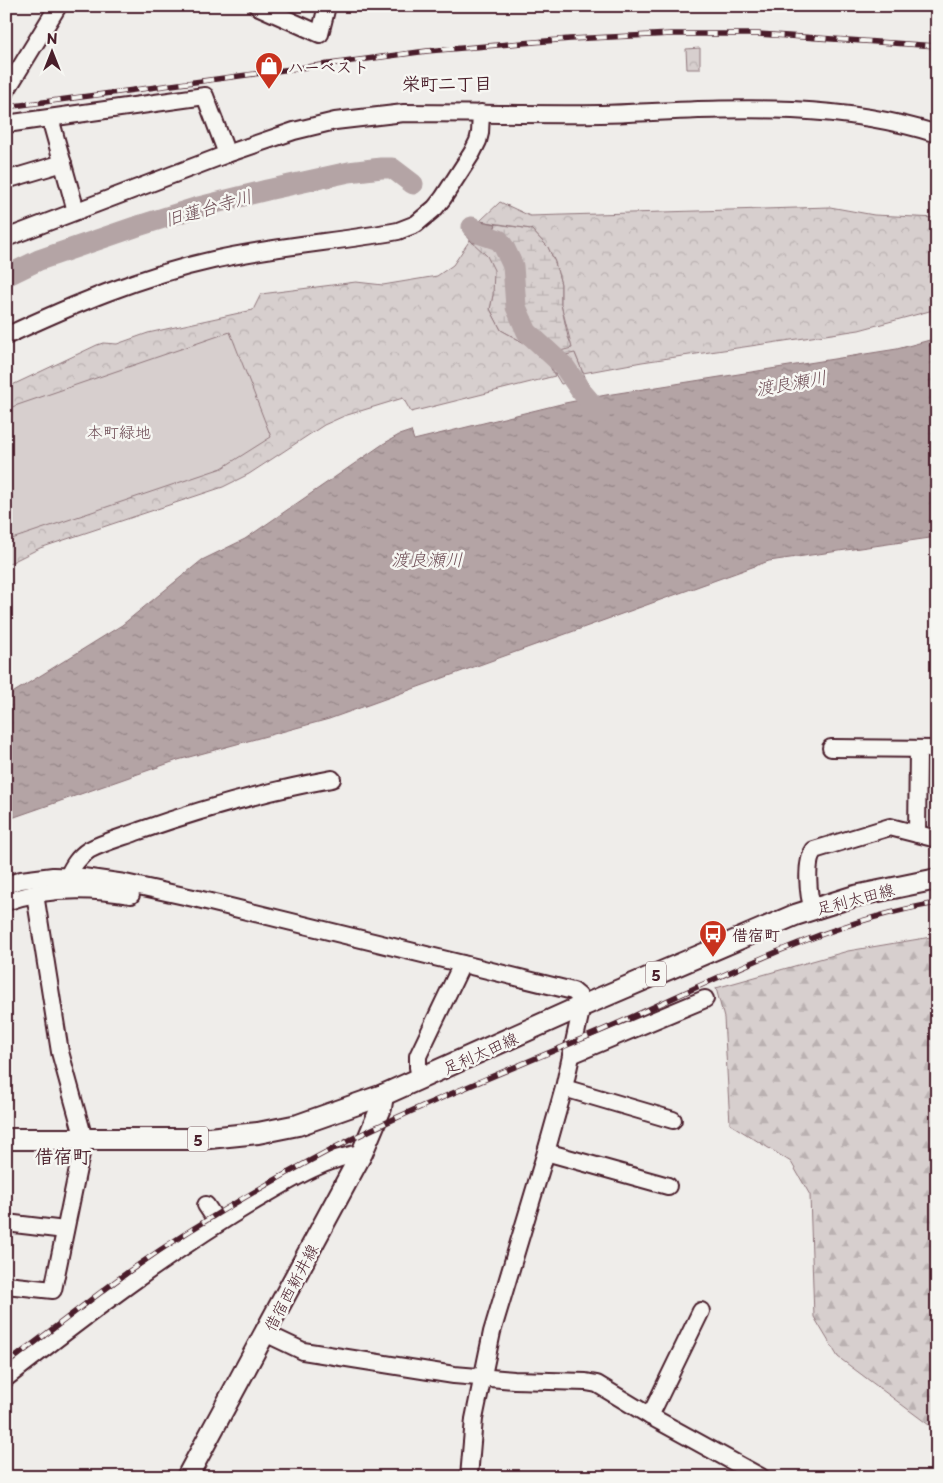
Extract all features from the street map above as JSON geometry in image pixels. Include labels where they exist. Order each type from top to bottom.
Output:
[{"type":"main road","name":"足利太田線","points":[[6,1139],[199,1139],[258,1133],[298,1125],[383,1094],[761,929],[813,909],[855,896],[937,879]]},
{"type":"main road","name":"借宿西新井線","points":[[187,1477],[362,1153],[381,1108],[383,1094]]},
{"type":"street","points":[[6,91],[58,6]]},
{"type":"street","points":[[257,6],[320,34],[327,6]]},
{"type":"street","points":[[6,124],[205,96],[227,154]]},
{"type":"street","points":[[6,238],[227,154],[294,131],[335,121],[404,113],[595,114],[786,109],[873,119],[937,134]]},
{"type":"street","points":[[6,336],[93,298],[159,274],[213,260],[266,250],[398,232],[416,224],[435,208],[472,153],[480,133],[481,113]]},
{"type":"street","points":[[50,118],[76,211]]},
{"type":"street","points":[[6,180],[63,163]]},
{"type":"street","points":[[831,748],[937,749]]},
{"type":"street","points":[[917,834],[918,750]]},
{"type":"street","points":[[68,876],[76,860],[88,851],[101,845],[223,804],[332,779]]},
{"type":"street","points":[[813,909],[809,890],[810,856],[814,850],[890,827],[937,839]]},
{"type":"street","points":[[6,885],[37,878],[68,876],[102,879],[198,899],[573,992],[579,996],[582,1006],[564,1088],[492,1332],[474,1419],[469,1477]]},
{"type":"street","points":[[6,902],[34,894],[79,889],[121,893],[151,899],[198,899]]},
{"type":"street","points":[[6,1284],[54,1290],[84,1139],[60,1052],[34,894]]},
{"type":"street","points":[[420,1078],[418,1056],[462,964]]},
{"type":"street","points":[[571,1055],[705,999]]},
{"type":"street","points":[[564,1088],[673,1120]]},
{"type":"street","points":[[546,1152],[668,1186]]},
{"type":"street","points":[[6,1378],[145,1272],[218,1223],[285,1184],[328,1162],[362,1153]]},
{"type":"street","points":[[206,1204],[218,1223]]},
{"type":"street","points":[[6,1223],[65,1230]]},
{"type":"street","points":[[650,1416],[701,1311]]},
{"type":"street","points":[[265,1333],[303,1350],[454,1375],[597,1384],[650,1416],[761,1477]]},
{"type":"green space","points":[[700,48],[700,69],[687,69],[686,49]]},
{"type":"green space","name":"本町緑地","points":[[500,202],[530,216],[830,207],[874,215],[937,218],[937,309],[859,330],[642,362],[583,373],[575,353],[546,359],[555,376],[411,412],[403,398],[344,416],[324,425],[249,474],[223,487],[40,548],[6,565],[6,388],[97,345],[103,343],[117,344],[148,333],[253,310],[261,294],[356,282],[383,285],[437,276],[453,265],[470,240],[487,256],[494,270],[493,295],[490,309],[501,330],[526,344],[540,349],[544,355],[572,348],[561,304],[561,284],[555,262],[548,247],[531,229],[480,221]]},
{"type":"green space","points":[[496,224],[531,229],[548,247],[555,262],[561,284],[561,304],[568,337],[586,379],[561,384],[540,349],[526,344],[501,330],[490,309],[493,295],[473,243],[490,241]]},
{"type":"green space","points":[[230,332],[271,437],[222,468],[6,541],[6,409]]},
{"type":"green space","points":[[937,936],[937,1431],[838,1357],[814,1317],[810,1195],[791,1162],[730,1124],[724,1018],[716,988],[848,951]]},
{"type":"water","points":[[480,221],[496,224],[490,241],[473,243],[465,234],[474,224]]},
{"type":"water","name":"渡良瀬川","points":[[937,338],[937,537],[769,561],[329,719],[178,760],[6,820],[6,697],[122,625],[202,560],[245,539],[399,435],[411,431],[414,440],[565,403],[606,395],[897,349]]},
{"type":"waterway","name":"旧蓮台寺川","points":[[6,276],[39,260],[135,227],[195,208],[267,190],[349,172],[381,168],[392,168],[413,184]]},
{"type":"waterway","name":"旧蓮台寺川","points":[[472,227],[481,234],[499,240],[504,247],[513,266],[516,307],[527,332],[564,366],[581,391],[600,413]]},
{"type":"railway","points":[[6,107],[427,51],[570,39],[672,34],[758,34],[937,46]]},
{"type":"railway","points":[[6,1364],[128,1272],[177,1239],[278,1178],[366,1132],[816,936],[896,911],[937,903]]},
{"type":"place","name":"ハーベスト","points":[[269,90]]},
{"type":"place","name":"借宿町","points":[[713,958]]},
{"type":"district","name":"栄町二丁目","points":[[447,82]]},
{"type":"district","name":"借宿町","points":[[63,1155]]}]
